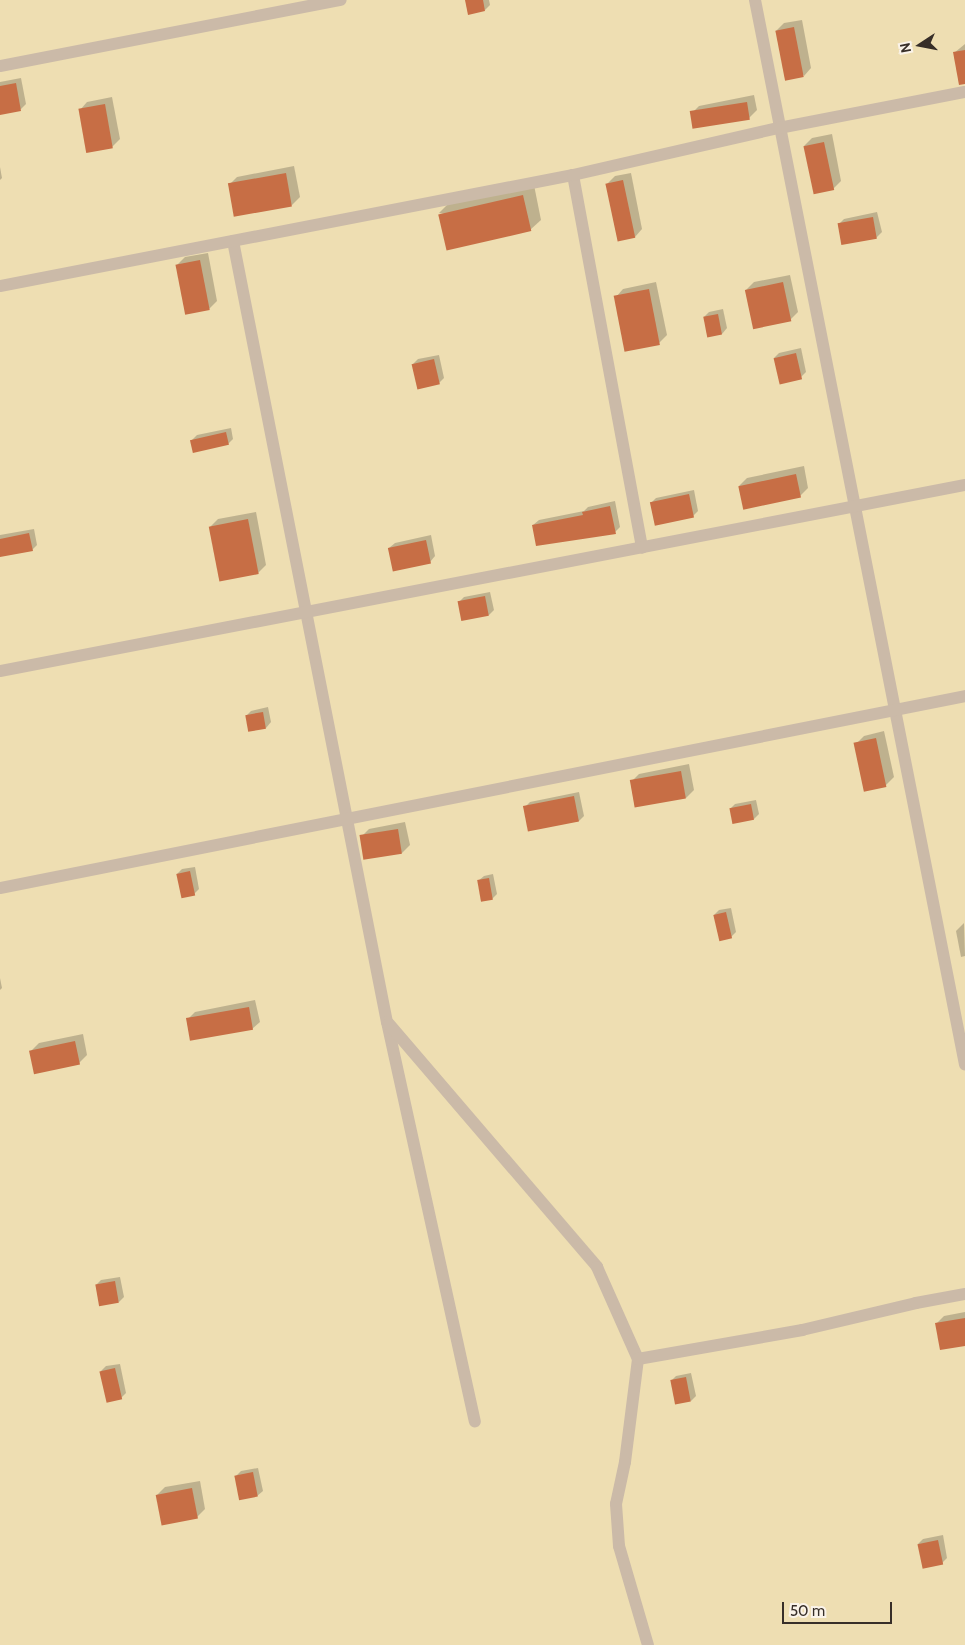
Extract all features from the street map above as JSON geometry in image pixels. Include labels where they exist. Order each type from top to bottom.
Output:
[{"type":"street","points":[[0,66],[341,0]]},
{"type":"street","points":[[755,0],[965,1064]]},
{"type":"street","points":[[0,286],[573,175],[779,128],[965,92]]},
{"type":"street","points":[[573,175],[642,548]]},
{"type":"street","points":[[233,241],[387,1022],[475,1421]]},
{"type":"street","points":[[0,671],[307,614],[965,485]]},
{"type":"street","points":[[0,888],[347,821],[965,696]]},
{"type":"street","points":[[387,1022],[597,1268],[638,1360],[625,1462],[616,1504],[619,1546],[648,1645]]},
{"type":"street","points":[[638,1360],[802,1330],[916,1303],[965,1294]]},
{"type":"sand","points":[[0,0],[965,0],[965,1645],[0,1645]]},
{"type":"building","points":[[465,0],[483,0],[485,11],[468,15]]},
{"type":"building","points":[[794,27],[804,77],[785,81],[775,31]]},
{"type":"building","points":[[965,50],[965,84],[959,85],[953,52]]},
{"type":"building","points":[[16,83],[21,111],[0,115],[0,86]]},
{"type":"building","points":[[747,102],[750,120],[693,129],[690,111]]},
{"type":"building","points":[[105,104],[113,148],[86,153],[78,109]]},
{"type":"building","points":[[824,142],[834,190],[814,194],[803,146]]},
{"type":"building","points":[[286,173],[292,206],[234,217],[228,183]]},
{"type":"building","points":[[623,180],[635,238],[618,241],[605,184]]},
{"type":"building","points":[[523,195],[531,231],[447,251],[438,215]]},
{"type":"building","points":[[873,217],[877,239],[841,245],[838,223]]},
{"type":"building","points":[[200,260],[210,310],[185,315],[175,265]]},
{"type":"building","points":[[783,282],[791,321],[753,329],[745,290]]},
{"type":"building","points":[[649,289],[660,345],[625,352],[614,296]]},
{"type":"building","points":[[718,314],[722,335],[707,337],[703,317]]},
{"type":"building","points":[[796,353],[802,379],[780,384],[774,358]]},
{"type":"building","points":[[434,359],[440,384],[417,390],[412,364]]},
{"type":"building","points":[[226,432],[229,445],[193,453],[190,440]]},
{"type":"building","points":[[796,474],[801,497],[743,510],[738,486]]},
{"type":"building","points":[[689,494],[694,517],[655,526],[650,502]]},
{"type":"building","points":[[610,506],[616,534],[536,546],[532,525],[583,515],[582,512]]},
{"type":"building","points":[[248,519],[259,574],[219,582],[209,527]]},
{"type":"building","points":[[29,533],[33,551],[0,557],[0,539]]},
{"type":"building","points":[[426,540],[431,563],[393,572],[388,548]]},
{"type":"building","points":[[485,596],[489,616],[461,621],[458,601]]},
{"type":"building","points":[[263,712],[266,729],[248,732],[245,715]]},
{"type":"building","points":[[876,738],[886,787],[864,792],[854,743]]},
{"type":"building","points":[[681,771],[686,799],[635,808],[630,780]]},
{"type":"building","points":[[574,796],[579,822],[528,831],[523,806]]},
{"type":"building","points":[[751,804],[754,820],[732,824],[729,808]]},
{"type":"building","points":[[398,829],[402,854],[363,860],[359,835]]},
{"type":"building","points":[[190,871],[195,895],[182,898],[176,874]]},
{"type":"building","points":[[489,878],[493,900],[481,902],[477,880]]},
{"type":"building","points":[[726,912],[732,938],[719,941],[713,915]]},
{"type":"building","points":[[249,1007],[253,1030],[190,1041],[186,1018]]},
{"type":"building","points":[[75,1041],[80,1064],[34,1074],[29,1051]]},
{"type":"building","points":[[115,1281],[119,1303],[99,1306],[95,1284]]},
{"type":"building","points":[[965,1318],[965,1346],[940,1350],[935,1323]]},
{"type":"building","points":[[115,1368],[122,1399],[107,1403],[99,1372]]},
{"type":"building","points":[[686,1377],[691,1402],[675,1405],[670,1380]]},
{"type":"building","points":[[253,1472],[258,1497],[239,1500],[234,1476]]},
{"type":"building","points":[[192,1488],[198,1518],[162,1525],[156,1495]]},
{"type":"building","points":[[938,1540],[943,1564],[923,1569],[917,1544]]}]
